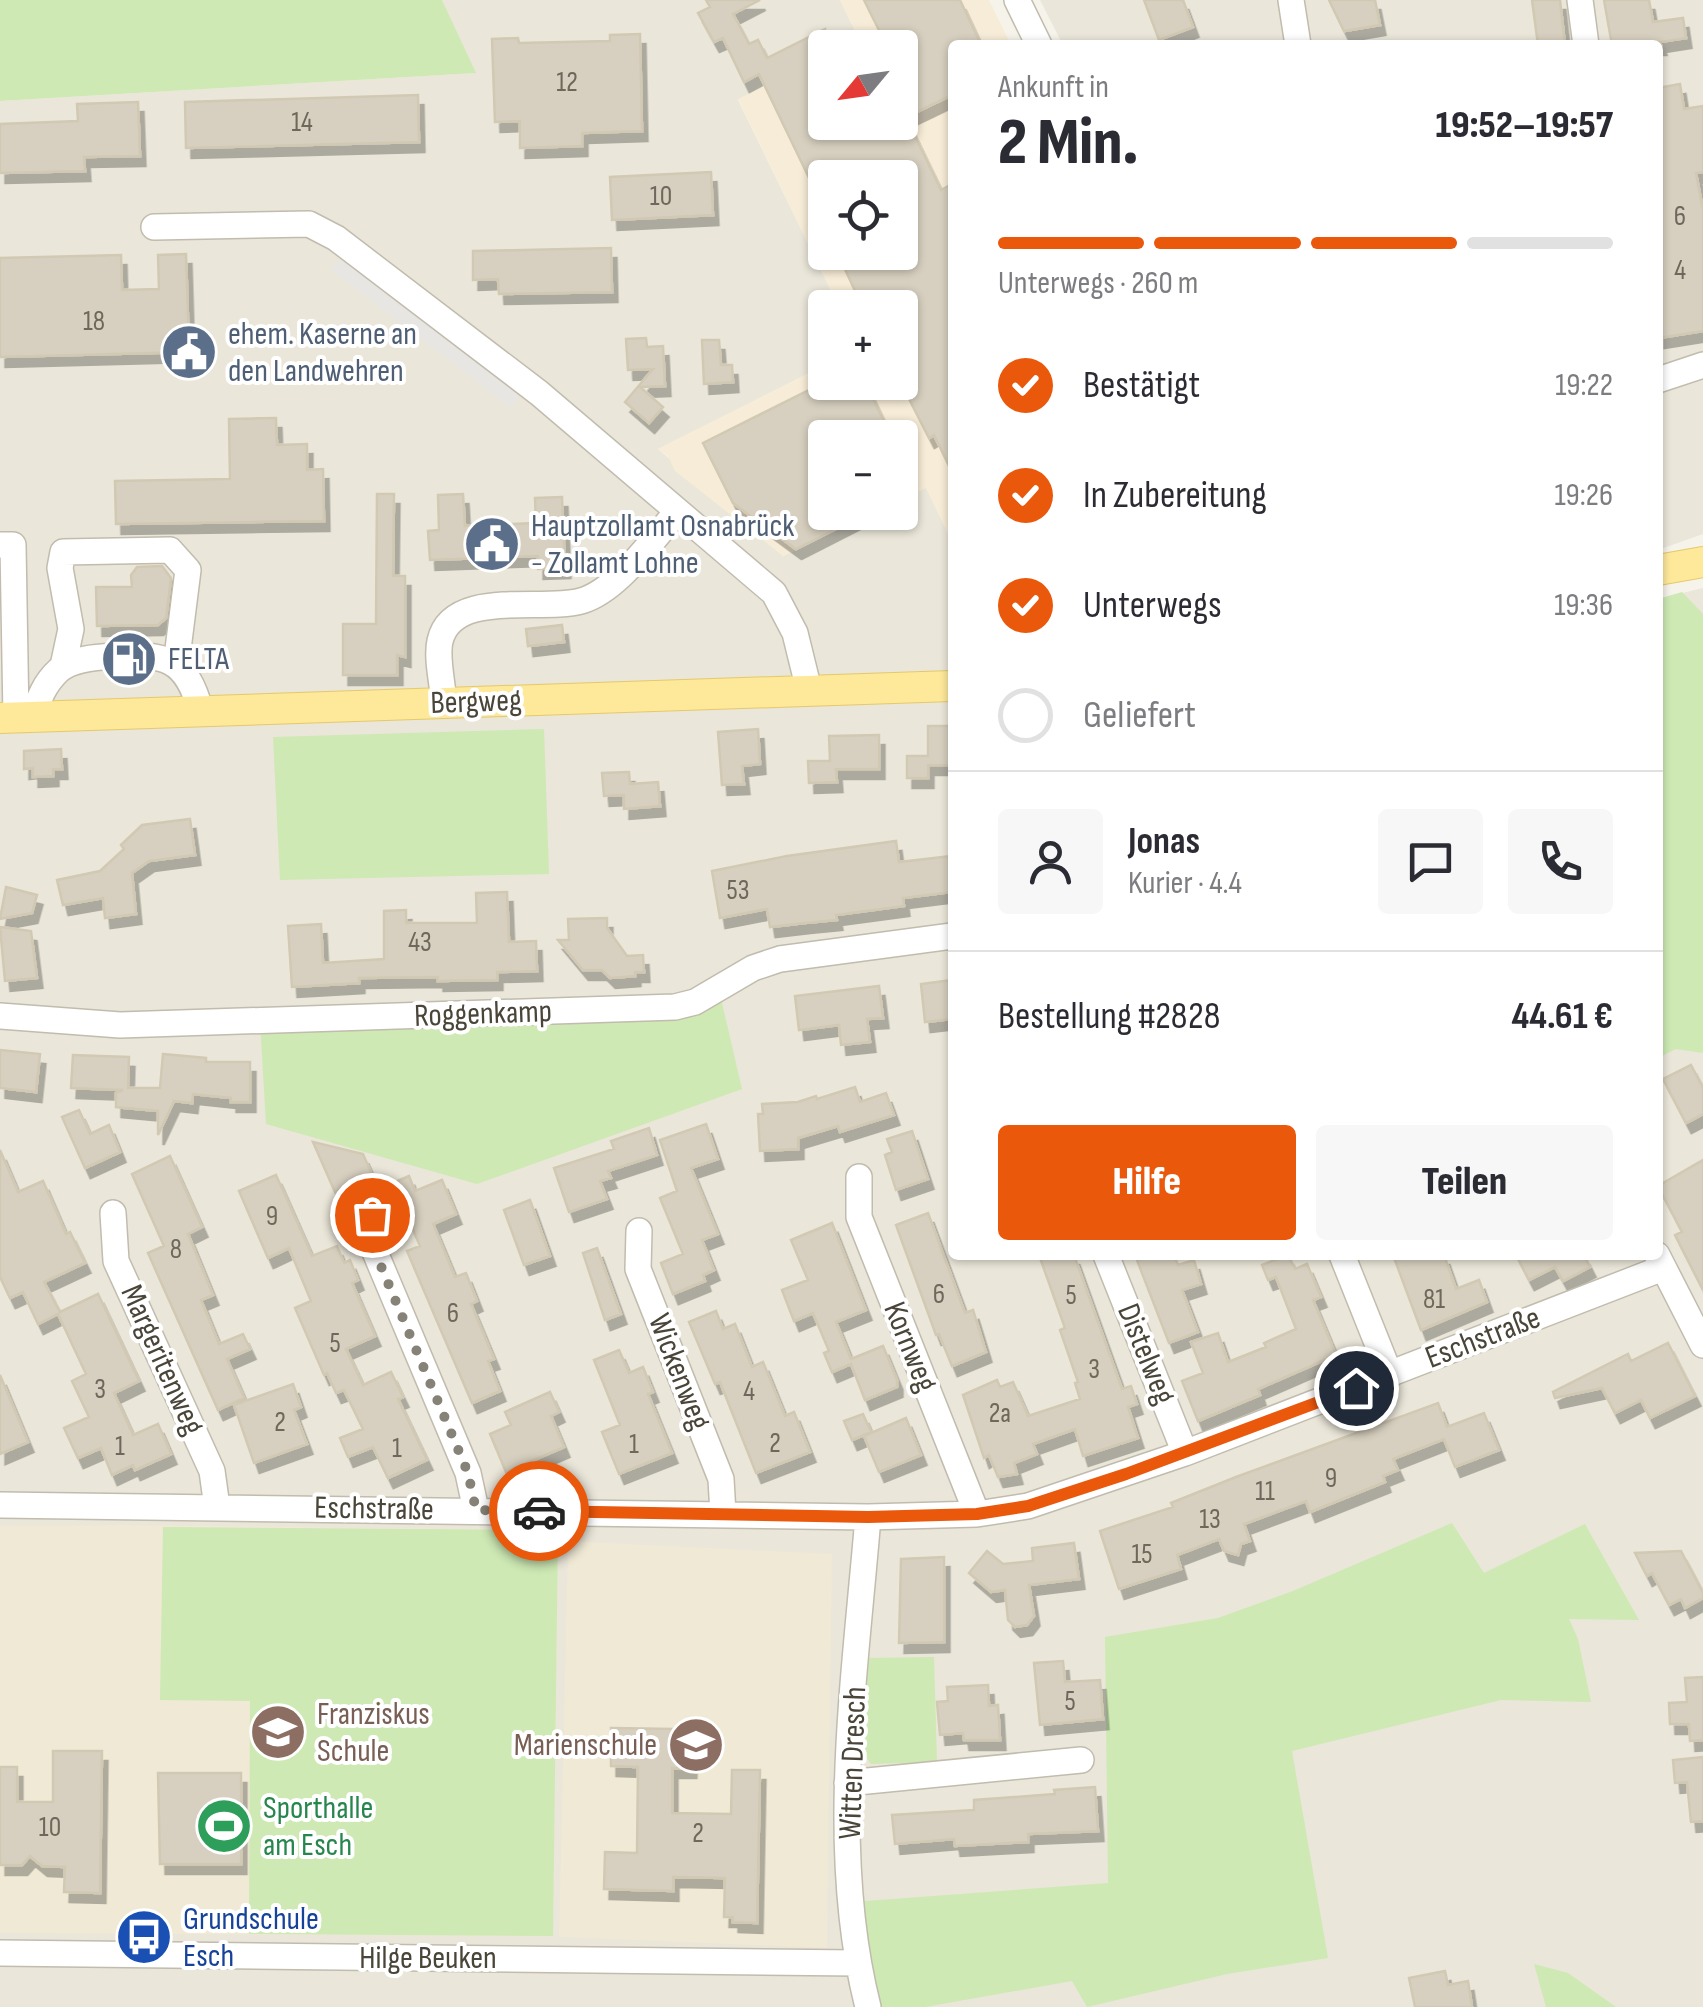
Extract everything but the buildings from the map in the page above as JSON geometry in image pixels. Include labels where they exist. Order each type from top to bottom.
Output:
[{"type":"main road","points":[[1663,569],[1703,562]]},
{"type":"main road","name":"Bergweg","points":[[16,718],[948,686]]},
{"type":"street","points":[[1017,0],[1037,40]]},
{"type":"street","points":[[1291,0],[1297,40]]},
{"type":"street","points":[[1580,0],[1585,40]]},
{"type":"street","points":[[154,228],[309,224],[336,238],[539,393],[774,593],[795,633],[809,690]]},
{"type":"street","points":[[1663,378],[1703,364]]},
{"type":"street","points":[[444,703],[440,642],[450,621],[471,609],[580,602],[608,588],[677,512]]},
{"type":"street","points":[[0,545],[13,545],[16,718]]},
{"type":"street","points":[[16,718],[63,666],[71,630],[60,568],[63,552],[170,550],[188,570],[176,665]]},
{"type":"street","points":[[63,666],[97,657],[155,654],[176,665],[196,690],[201,712]]},
{"type":"street","name":"Roggenkamp","points":[[0,1016],[120,1026],[675,1007],[696,1002],[753,968],[780,959],[948,937]]},
{"type":"street","name":"Kornweg","points":[[859,1177],[858,1217],[977,1514]]},
{"type":"street","name":"Margeritenweg","points":[[112,1212],[116,1261],[212,1471],[217,1507]]},
{"type":"street","points":[[372,1215],[375,1252],[468,1473],[476,1510]]},
{"type":"street","name":"Wickenweg","points":[[638,1231],[638,1270],[720,1479],[723,1514]]},
{"type":"street","name":"Distelweg","points":[[1108,1260],[1185,1453]]},
{"type":"street","points":[[1344,1260],[1390,1375]]},
{"type":"street","points":[[1660,1261],[1703,1345]]},
{"type":"street","name":"Eschstraße","points":[[0,1506],[868,1517],[977,1514],[1028,1506],[1185,1453],[1390,1375],[1660,1261]]},
{"type":"street","name":"Witten Dresch","points":[[868,1517],[846,1783],[857,1963],[868,2007]]},
{"type":"street","points":[[846,1783],[1081,1760]]},
{"type":"street","name":"Hilge Beuken","points":[[0,1953],[857,1963]]},
{"type":"shaded area","points":[[442,0],[840,0],[855,30],[808,30],[808,65],[738,100],[808,243],[808,270],[821,270],[831,290],[808,290],[808,374],[658,449],[783,556],[838,530],[918,530],[918,491],[926,487],[948,534],[948,1260],[1663,1260],[1663,598],[1703,588],[1703,2007],[0,2007],[0,101],[475,73]]},
{"type":"shaded area","points":[[840,0],[989,0],[1009,40],[948,40],[948,534],[926,488],[918,492],[918,420],[808,420],[808,530],[838,530],[783,556],[675,471],[668,456],[658,449],[808,374],[808,400],[918,400],[918,290],[831,290],[821,270],[918,270],[918,160],[808,160],[808,243],[738,99],[808,64],[808,140],[918,140],[918,30],[855,30]]},
{"type":"shaded area","points":[[1040,0],[1703,0],[1703,534],[1663,548],[1663,40],[1060,40]]},
{"type":"shaded area","points":[[343,255],[522,393],[511,408],[331,270]]},
{"type":"shaded area","name":"Franziskus Schule","points":[[0,1526],[558,1530],[553,1936],[0,1933]]},
{"type":"shaded area","name":"Marienschule","points":[[568,1541],[832,1554],[827,1948],[559,1937]]},
{"type":"green space","points":[[0,0],[442,0],[476,73],[0,101]]},
{"type":"green space","points":[[1682,592],[1703,614],[1703,1053],[1676,1049],[1663,1056],[1663,598]]},
{"type":"green space","points":[[544,729],[549,874],[280,880],[273,737]]},
{"type":"green space","points":[[719,990],[742,1089],[477,1184],[266,1124],[260,1021],[675,1007]]},
{"type":"green space","points":[[1452,1523],[1484,1573],[1585,1524],[1639,1620],[1569,1619],[1578,1639],[1591,1702],[1501,1700],[1292,1751],[1328,1958],[1227,1974],[1087,2007],[1072,1981],[925,2007],[868,2007],[852,1902],[1108,1883],[1105,1637],[1218,1618],[1293,1591]]},
{"type":"green space","name":"Franziskus Schule","points":[[163,1527],[558,1530],[553,1936],[249,1934],[250,1701],[160,1700]]},
{"type":"green space","points":[[934,1657],[937,1762],[871,1764],[861,1751],[869,1658]]},
{"type":"green space","points":[[1534,1964],[1568,1973],[1616,2007],[1546,2007]]},
{"type":"way so far","points":[[372,1215],[375,1252],[468,1473],[476,1510],[539,1511]]},
{"type":"place","name":"ehem. Kaserne an den Landwehren","points":[[189,352]]},
{"type":"place","name":"Hauptzollamt Osnabrück - Zollamt Lohne","points":[[492,544]]},
{"type":"place","name":"FELTA","points":[[129,659]]},
{"type":"place","name":"Franziskus Schule","points":[[278,1732]]},
{"type":"place","name":"Marienschule","points":[[696,1745]]},
{"type":"place","name":"Sporthalle am Esch","points":[[224,1826]]},
{"type":"place","name":"Grundschule Esch","points":[[144,1937]]},
{"type":"route","points":[[539,1511],[868,1517],[977,1514],[1028,1506],[1126,1474],[1356,1388]]}]
